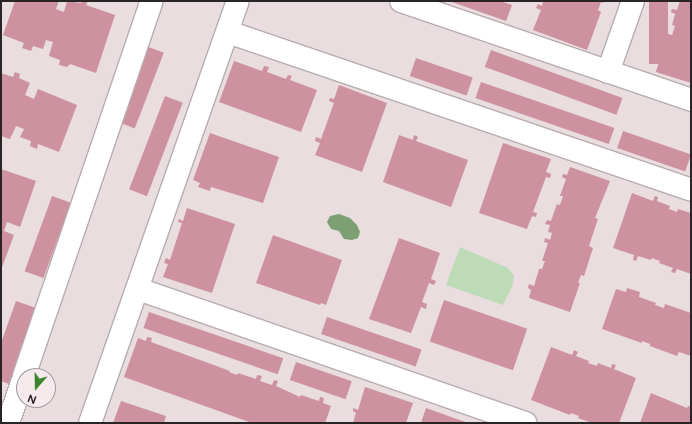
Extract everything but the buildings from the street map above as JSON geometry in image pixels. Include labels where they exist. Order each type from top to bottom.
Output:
[{"type":"lane","points":[[27,368],[152,1]]},
{"type":"lane","points":[[90,423],[238,1]]},
{"type":"lane","points":[[401,1],[691,100]]},
{"type":"lane","points":[[608,72],[633,1]]},
{"type":"lane","points":[[228,32],[691,190]]},
{"type":"lane","points":[[138,289],[525,423]]},
{"type":"lane","points":[[8,423],[16,400]]},
{"type":"shaded area","points":[[339,214],[350,218],[357,225],[360,232],[358,238],[352,240],[344,239],[339,231],[331,229],[327,222],[330,216]]},
{"type":"shaded area","points":[[460,247],[508,268],[514,276],[512,287],[503,305],[446,285]]}]
